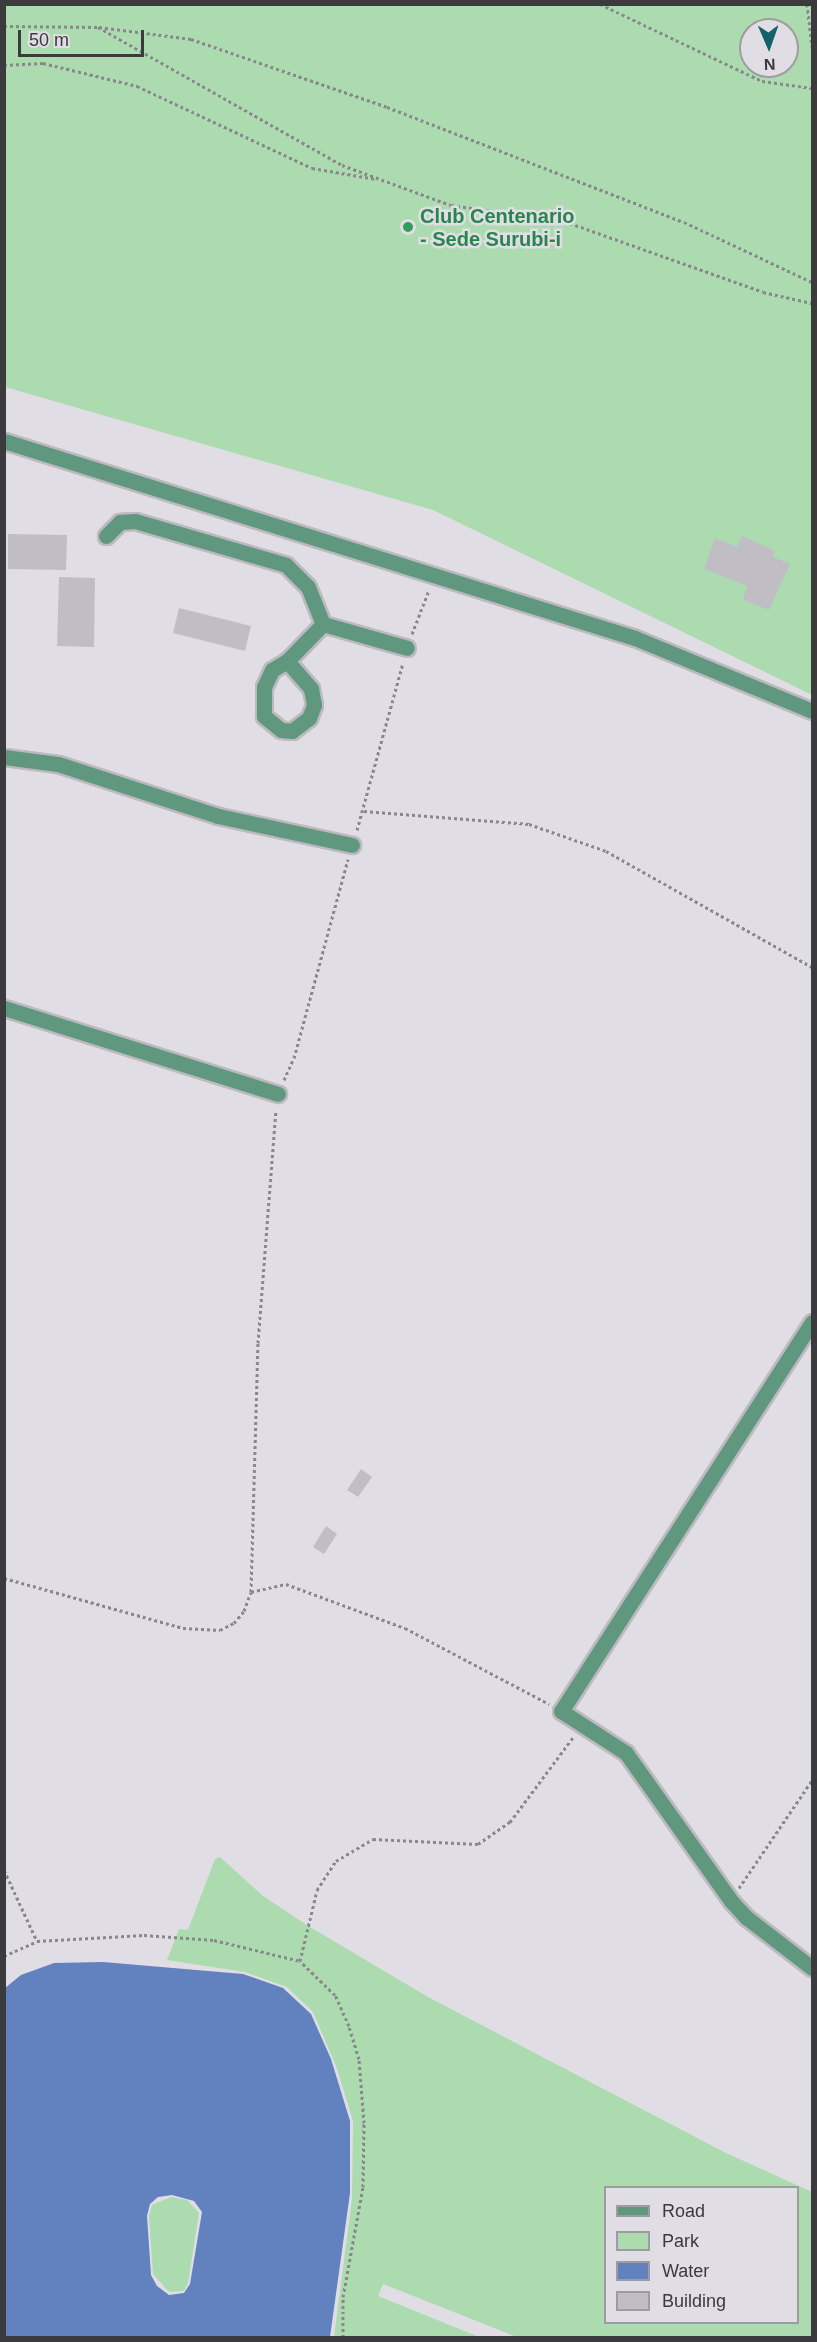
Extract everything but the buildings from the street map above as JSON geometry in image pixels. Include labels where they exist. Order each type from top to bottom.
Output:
[{"type":"street","points":[[4,441],[635,638],[813,711]]},
{"type":"street","points":[[106,536],[120,522],[135,521],[286,565],[308,587],[322,624]]},
{"type":"street","points":[[322,624],[407,648]]},
{"type":"street","points":[[286,661],[322,624]]},
{"type":"street","points":[[4,757],[58,764],[218,816],[352,845]]},
{"type":"street","points":[[4,1008],[278,1094]]},
{"type":"street","points":[[813,1322],[561,1711],[626,1753],[731,1900],[747,1918],[813,1968]]},
{"type":"path","points":[[600,4],[762,81],[813,88]]},
{"type":"path","points":[[807,4],[813,47]]},
{"type":"path","points":[[4,26],[98,27],[191,39],[387,107],[684,222],[813,282]]},
{"type":"path","points":[[98,27],[342,165],[451,205],[564,221],[763,292],[813,303]]},
{"type":"path","points":[[4,65],[43,63],[137,86],[312,168],[384,180]]},
{"type":"path","points":[[4,1578],[183,1628],[220,1630],[234,1623],[251,1592],[258,1343],[278,1094],[294,1058],[352,845],[364,811],[407,648],[434,575]]},
{"type":"path","points":[[364,811],[529,824],[606,851],[813,967]]},
{"type":"path","points":[[251,1592],[286,1584],[405,1628],[561,1711]]},
{"type":"path","points":[[300,1961],[317,1890],[336,1861],[373,1839],[478,1844],[510,1822],[582,1726]]},
{"type":"path","points":[[731,1900],[813,1780]]},
{"type":"path","points":[[4,1870],[37,1941]]},
{"type":"path","points":[[4,1956],[37,1941],[144,1935],[214,1940],[300,1961],[335,1995],[359,2059],[364,2123],[363,2187],[343,2297],[343,2337]]},
{"type":"green space","name":"Club Centenario - Sede Surubi-i","points":[[4,5],[812,5],[812,695],[433,510],[5,387]]},
{"type":"green space","points":[[220,1857],[263,1896],[305,1924],[428,1997],[724,2152],[799,2186],[604,2186],[604,2324],[799,2324],[799,2186],[812,2192],[812,2337],[517,2337],[383,2284],[378,2296],[479,2337],[334,2337],[352,2199],[353,2121],[336,2066],[313,2012],[287,1987],[245,1972],[167,1960],[179,1929],[188,1930],[215,1859]]},
{"type":"green space","points":[[171,2197],[187,2200],[199,2213],[188,2283],[184,2291],[169,2292],[153,2274],[149,2216],[152,2205]]},
{"type":"water","points":[[103,1962],[243,1974],[283,1988],[311,2014],[331,2059],[350,2121],[350,2193],[330,2337],[5,2337],[5,1988],[21,1975],[54,1963]],"holes":[[[172,2195],[194,2201],[202,2212],[190,2284],[184,2293],[169,2295],[157,2286],[151,2275],[147,2216],[150,2204],[158,2197]]]},
{"type":"place","name":"Club Centenario - Sede Surubi-i","points":[[408,227]]}]
